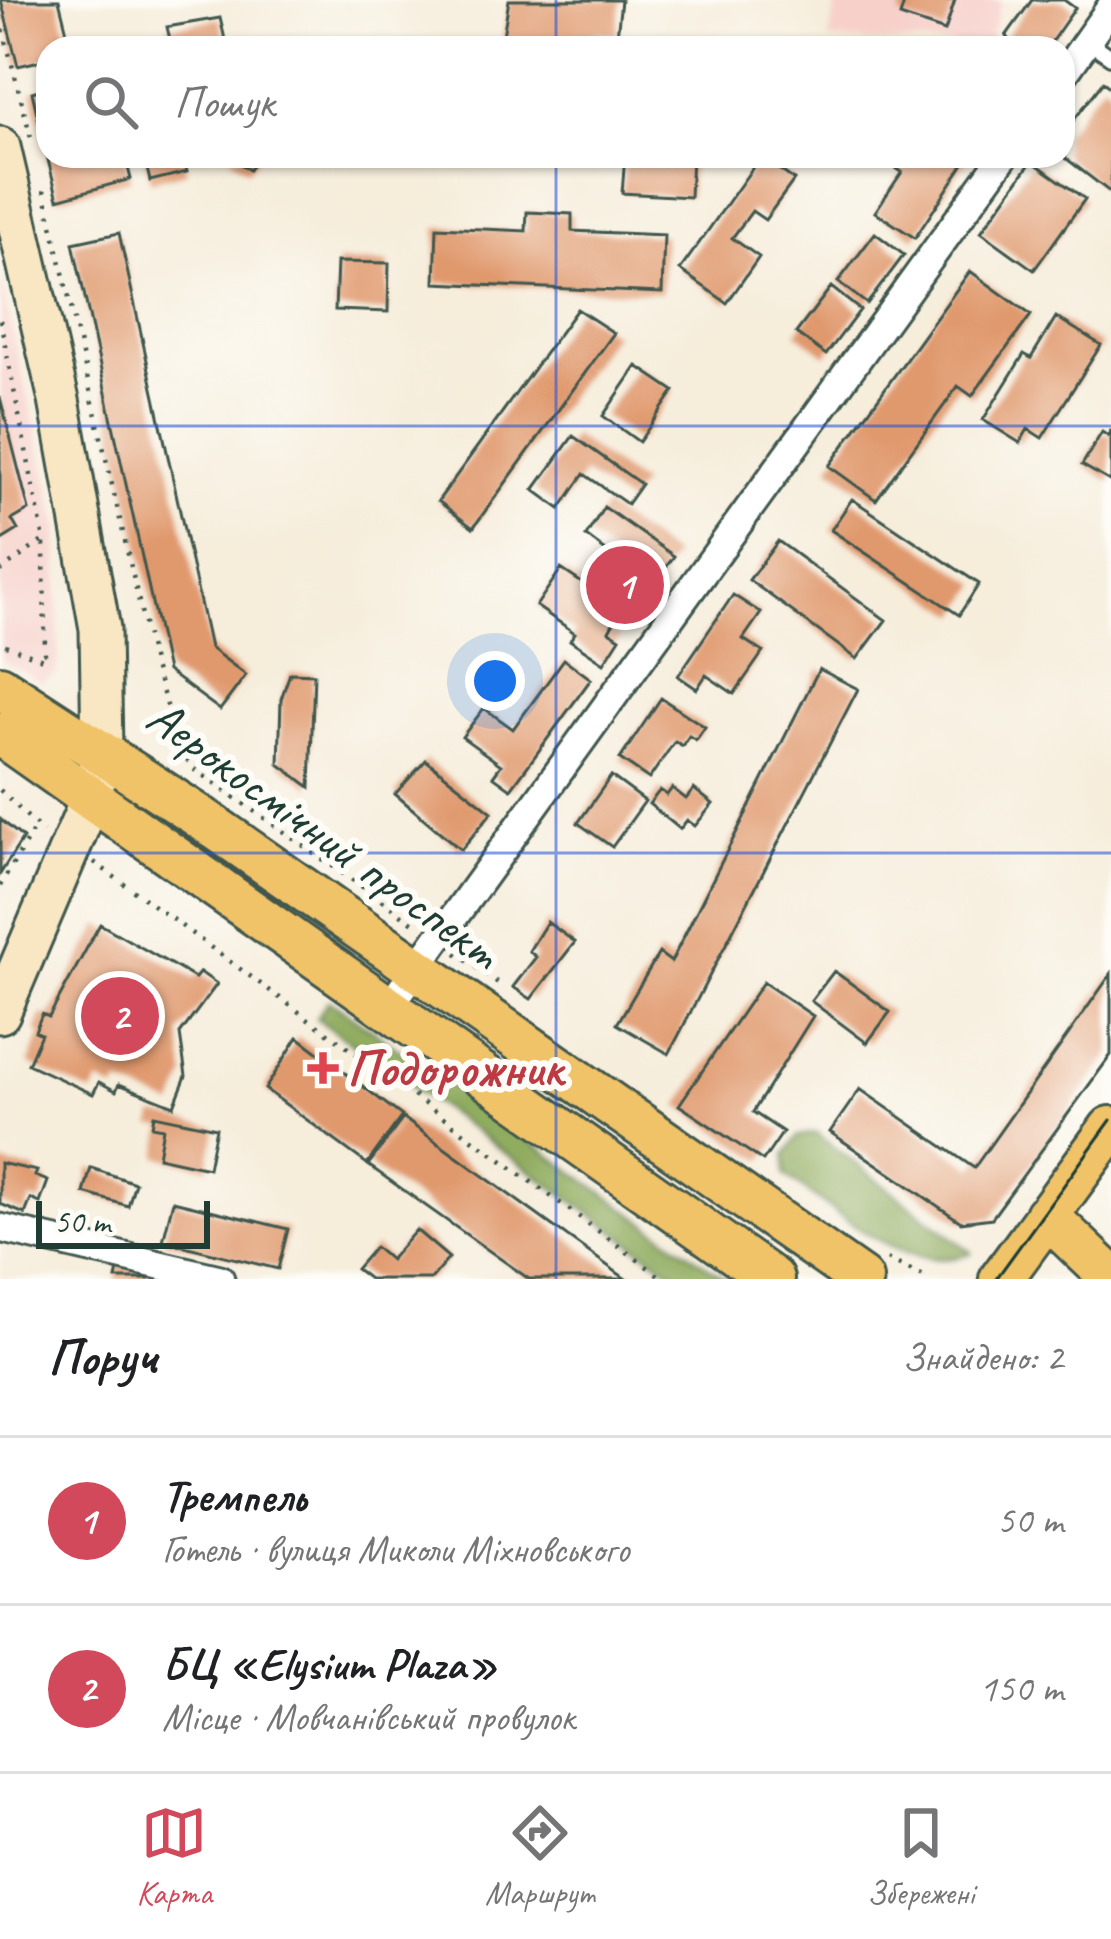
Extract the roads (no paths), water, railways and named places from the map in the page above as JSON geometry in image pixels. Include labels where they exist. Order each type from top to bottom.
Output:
[{"type":"main road","name":"Аерокосмічний проспект","points":[[17,148],[100,629],[102,753],[417,946],[861,1279]]},
{"type":"main road","points":[[101,671],[124,738],[156,788]]},
{"type":"main road","points":[[0,687],[102,753],[90,801],[21,949],[0,1013]]},
{"type":"main road","name":"Аерокосмічний проспект","points":[[0,734],[772,1279]]},
{"type":"main road","points":[[1001,1279],[1111,1128]]},
{"type":"main road","points":[[1046,1215],[1111,1277]]},
{"type":"street","points":[[1099,49],[1111,8]]},
{"type":"street","points":[[388,1008],[417,946],[995,168]]},
{"type":"street","points":[[0,1228],[220,1279]]},
{"type":"tram line","points":[[996,1279],[1111,1120]]},
{"type":"place","name":"Тремпель","points":[[625,585]]},
{"type":"place","name":"БЦ «Elysium Plaza»","points":[[120,1016]]},
{"type":"place","name":"Подорожник","points":[[323,1068]]}]
